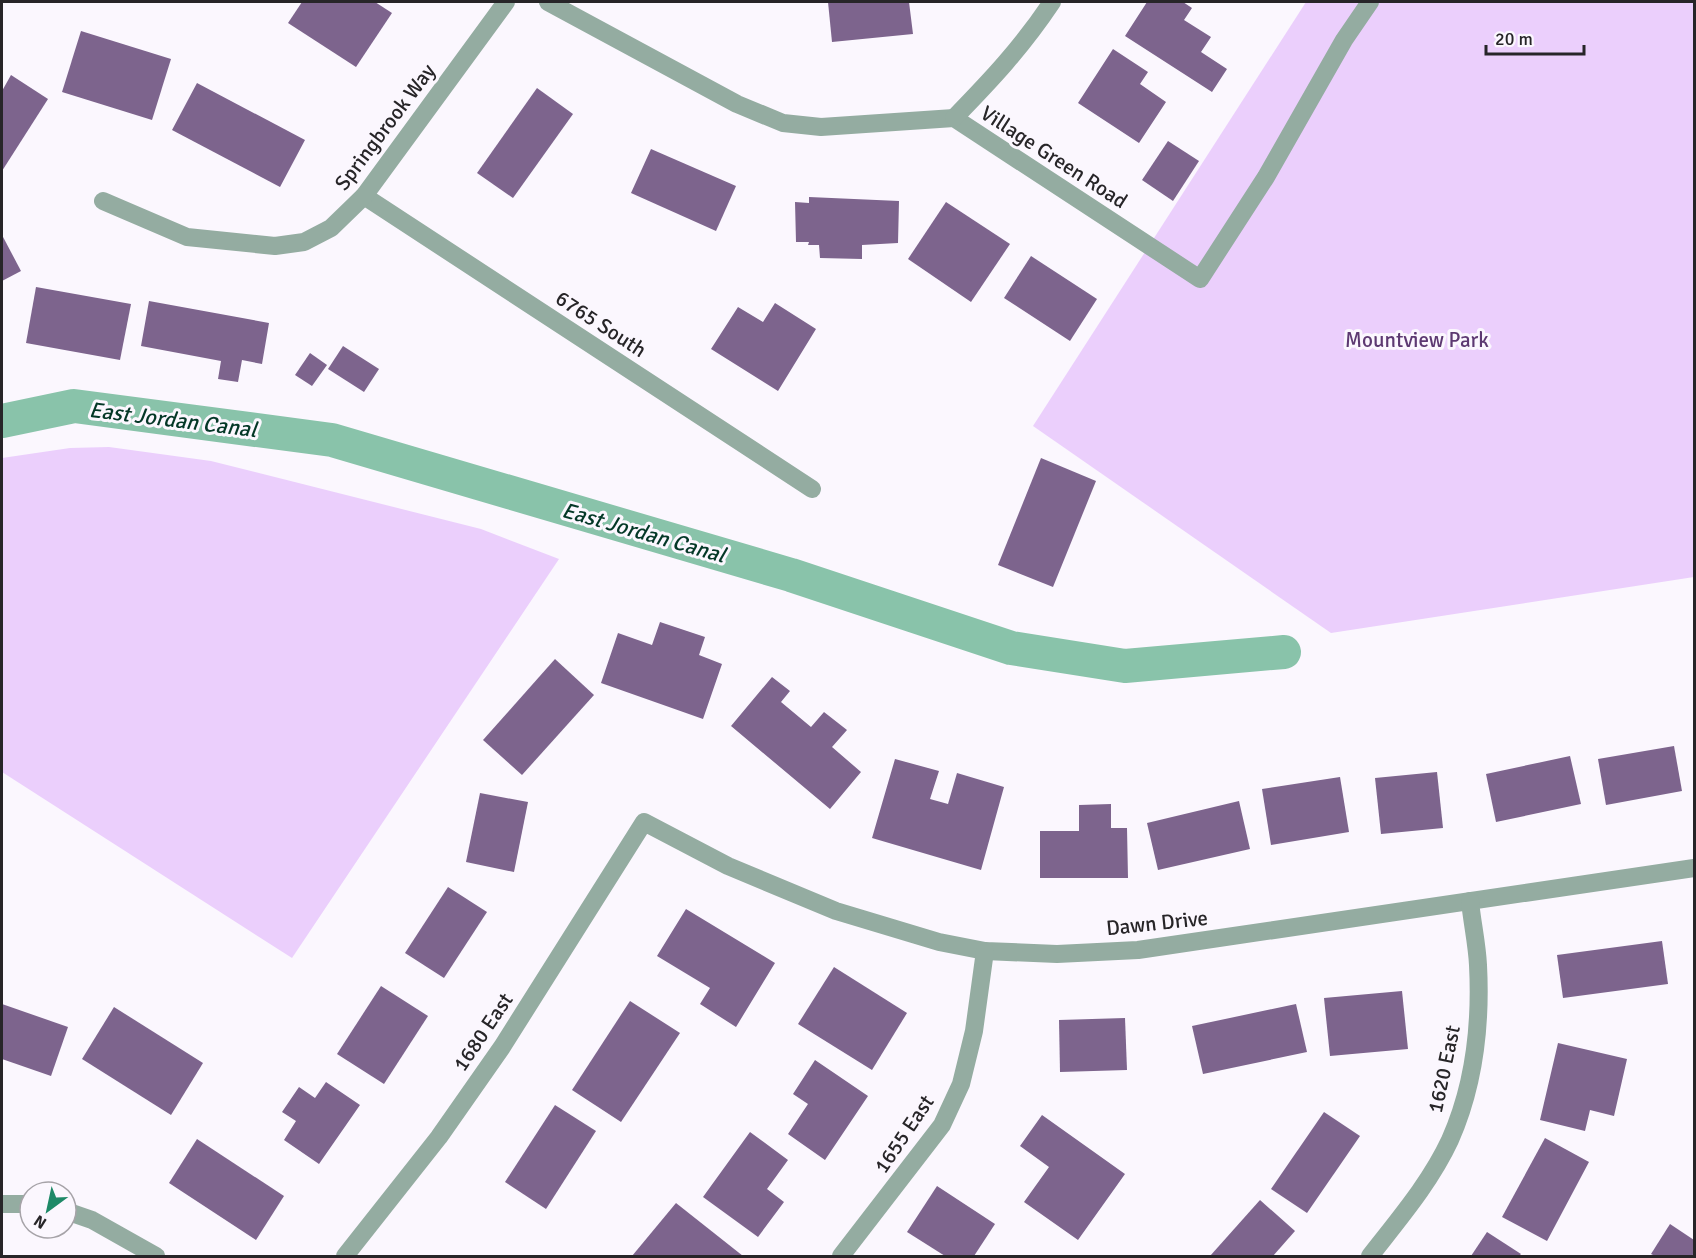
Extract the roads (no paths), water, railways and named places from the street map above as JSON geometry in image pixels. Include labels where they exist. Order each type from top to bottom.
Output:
[{"type":"street","name":"Springbrook Way","points":[[104,201],[187,237],[275,246],[304,242],[332,228],[364,196],[506,2]]},
{"type":"street","name":"Village Green Road","points":[[548,2],[736,104],[783,123],[821,127],[954,118],[1200,279],[1266,177],[1344,40],[1370,2]]},
{"type":"street","points":[[954,118],[997,75],[1031,34],[1052,2]]},
{"type":"street","name":"6765 South","points":[[364,196],[812,489]]},
{"type":"street","name":"Dawn Drive","points":[[644,822],[728,866],[836,911],[939,942],[985,951],[1057,954],[1138,950],[1695,868]]},
{"type":"street","name":"1680 East","points":[[345,1257],[439,1137],[502,1047],[644,822]]},
{"type":"street","name":"1620 East","points":[[1370,1257],[1426,1182],[1450,1140],[1468,1088],[1478,1028],[1478,964],[1470,901]]},
{"type":"street","name":"1655 East","points":[[841,1257],[942,1125],[961,1084],[974,1031],[985,951]]},
{"type":"street","points":[[2,1204],[18,1204]]},
{"type":"street","points":[[78,1215],[92,1220],[156,1257]]},
{"type":"waterway","name":"East Jordan Canal","points":[[2,421],[74,406],[332,440],[791,575],[1011,648],[1125,666],[1284,652]]},
{"type":"park label","name":"Mountview Park","points":[[1417,340]]}]
